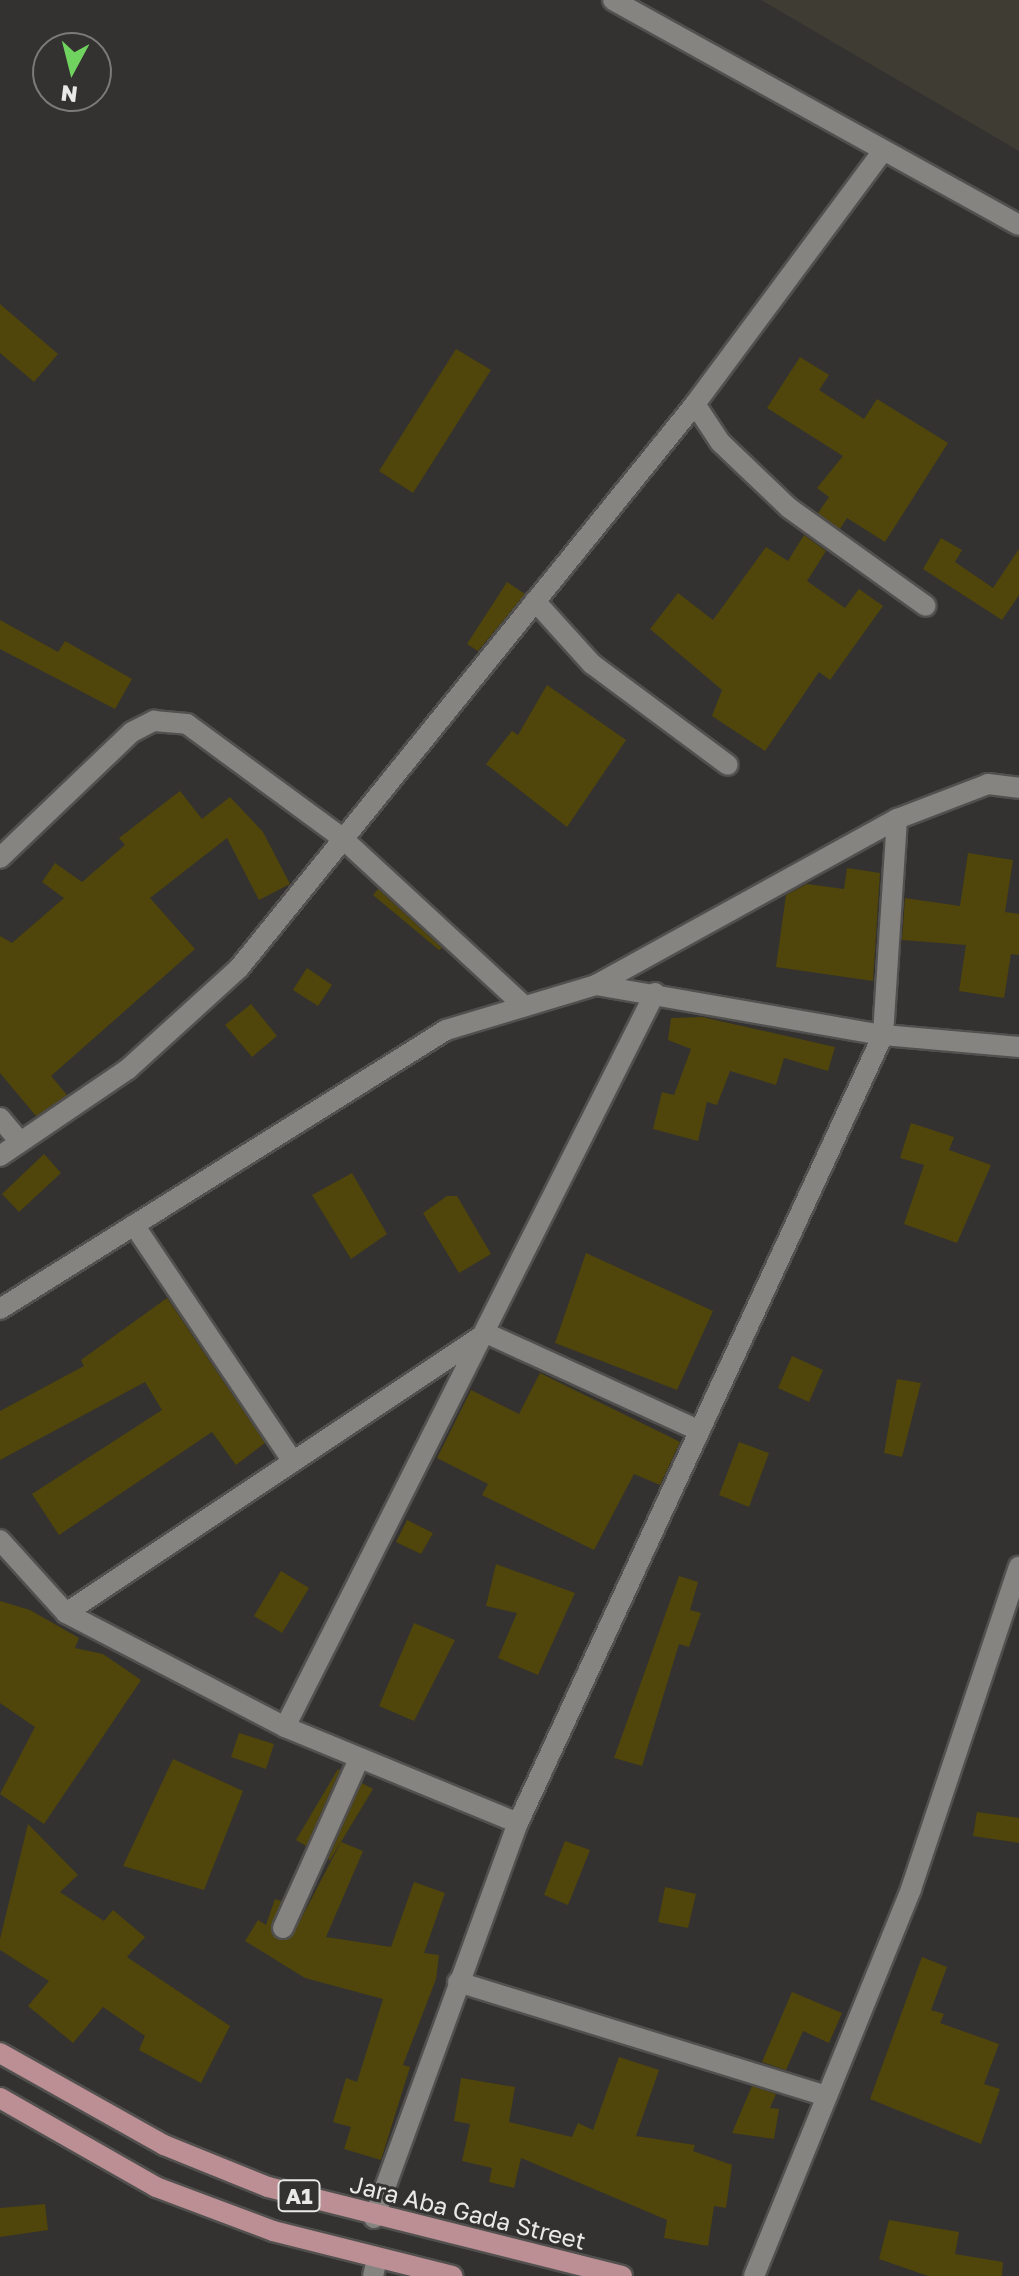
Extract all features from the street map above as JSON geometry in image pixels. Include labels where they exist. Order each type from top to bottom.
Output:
[{"type":"main road","name":"Jara Aba Gada Street","points":[[0,2053],[164,2145],[268,2187],[374,2218],[622,2276]]},
{"type":"main road","name":"A1","points":[[0,2098],[156,2187],[375,2268],[452,2276]]},
{"type":"street","points":[[613,0],[882,152],[1019,225]]},
{"type":"street","points":[[0,1156],[128,1069],[239,968],[695,404],[882,152]]},
{"type":"street","points":[[695,404],[720,442],[789,508],[926,606]]},
{"type":"street","points":[[535,601],[592,664],[728,765]]},
{"type":"street","points":[[0,858],[132,732],[154,721],[187,724],[342,838],[524,1006]]},
{"type":"street","points":[[0,1309],[446,1030],[596,985],[897,819],[988,784],[1019,788]]},
{"type":"street","points":[[374,2218],[518,1823],[883,1035],[897,819]]},
{"type":"street","points":[[596,985],[883,1035],[1019,1047]]},
{"type":"street","points":[[285,1727],[655,993]]},
{"type":"street","points":[[0,1118],[20,1142]]},
{"type":"street","points":[[134,1225],[293,1462]]},
{"type":"street","points":[[486,1333],[700,1431]]},
{"type":"street","points":[[66,1613],[486,1333]]},
{"type":"street","points":[[0,1540],[66,1613],[285,1727],[518,1823]]},
{"type":"street","points":[[754,2276],[911,1889],[1019,1567]]},
{"type":"street","points":[[283,1928],[359,1759]]},
{"type":"street","points":[[458,1982],[827,2096]]},
{"type":"shaded area","points":[[761,0],[1019,0],[1019,151]]},
{"type":"building","points":[[0,304],[58,354],[34,382],[0,353]]},
{"type":"building","points":[[456,349],[491,370],[413,493],[379,471]]},
{"type":"building","points":[[800,357],[829,375],[819,390],[864,419],[877,399],[948,443],[885,542],[847,518],[840,529],[818,513],[829,497],[817,488],[843,456],[767,408]]},
{"type":"building","points":[[804,535],[826,551],[807,581],[845,608],[859,589],[883,606],[830,680],[819,672],[765,751],[712,716],[722,690],[650,629],[678,593],[713,620],[766,547],[788,561]]},
{"type":"building","points":[[941,538],[962,550],[955,562],[993,588],[1019,549],[1019,595],[1002,620],[923,569]]},
{"type":"building","points":[[507,582],[525,594],[478,651],[467,644]]},
{"type":"building","points":[[0,620],[58,652],[65,641],[132,679],[115,709],[0,649]]},
{"type":"building","points":[[547,685],[626,740],[567,827],[486,764],[512,731],[518,735]]},
{"type":"building","points":[[180,791],[202,819],[230,797],[263,832],[290,884],[259,900],[227,838],[150,898],[195,949],[51,1076],[67,1095],[36,1116],[0,1073],[0,936],[12,943],[64,898],[42,882],[55,863],[82,882],[125,845],[119,838]]},
{"type":"building","points":[[968,853],[1013,860],[1005,912],[1019,914],[1019,955],[1011,954],[1004,998],[959,991],[966,945],[902,940],[905,898],[960,906]]},
{"type":"building","points":[[847,868],[880,873],[873,981],[776,967],[786,895],[807,884],[844,889]]},
{"type":"building","points":[[378,889],[442,948],[439,950],[373,895]]},
{"type":"building","points":[[307,968],[332,985],[318,1006],[293,990]]},
{"type":"building","points":[[251,1004],[277,1036],[252,1057],[225,1025]]},
{"type":"building","points":[[702,1017],[835,1047],[828,1071],[784,1058],[776,1085],[730,1071],[717,1105],[707,1102],[698,1141],[653,1129],[662,1092],[674,1095],[691,1049],[668,1040],[671,1018]]},
{"type":"building","points":[[911,1123],[954,1137],[949,1150],[991,1165],[957,1243],[904,1224],[924,1165],[900,1158]]},
{"type":"building","points":[[44,1154],[61,1173],[19,1212],[2,1194]]},
{"type":"building","points":[[352,1173],[387,1234],[351,1259],[312,1195]]},
{"type":"building","points":[[447,1196],[457,1196],[491,1254],[459,1273],[423,1213]]},
{"type":"building","points":[[586,1253],[713,1311],[677,1390],[555,1343]]},
{"type":"building","points":[[167,1298],[265,1443],[236,1465],[212,1432],[59,1535],[32,1494],[162,1410],[145,1382],[0,1460],[0,1411],[84,1366],[81,1360]]},
{"type":"building","points":[[792,1356],[823,1370],[809,1402],[778,1388]]},
{"type":"building","points":[[540,1373],[680,1442],[660,1485],[634,1474],[594,1550],[482,1495],[488,1484],[437,1458],[471,1390],[519,1414]]},
{"type":"building","points":[[897,1379],[921,1383],[902,1457],[884,1453]]},
{"type":"building","points":[[739,1442],[769,1453],[749,1507],[719,1495]]},
{"type":"building","points":[[407,1520],[433,1533],[421,1554],[396,1542]]},
{"type":"building","points":[[496,1564],[575,1593],[538,1675],[498,1658],[517,1613],[486,1606]]},
{"type":"building","points":[[281,1571],[309,1588],[282,1633],[254,1616]]},
{"type":"building","points":[[679,1576],[698,1582],[690,1610],[701,1613],[689,1647],[679,1644],[642,1766],[614,1758]]},
{"type":"building","points":[[0,1601],[30,1610],[79,1638],[75,1648],[103,1654],[141,1680],[44,1824],[0,1794],[35,1727],[0,1703]]},
{"type":"building","points":[[414,1623],[455,1640],[414,1721],[379,1706]]},
{"type":"building","points":[[239,1733],[274,1744],[266,1769],[231,1757]]},
{"type":"building","points":[[173,1759],[243,1791],[204,1890],[123,1866]]},
{"type":"building","points":[[340,1770],[306,1846],[296,1840]]},
{"type":"building","points":[[362,1783],[373,1789],[330,1860],[328,1859]]},
{"type":"building","points":[[977,1812],[1019,1818],[1019,1843],[973,1836]]},
{"type":"building","points":[[28,1824],[78,1875],[60,1892],[104,1921],[113,1910],[145,1937],[127,1957],[230,2026],[201,2083],[139,2050],[145,2036],[103,2007],[73,2043],[28,2006],[49,1981],[0,1950],[0,1939]]},
{"type":"building","points":[[565,1841],[590,1850],[568,1905],[544,1895]]},
{"type":"building","points":[[341,1842],[363,1851],[326,1937],[391,1947],[414,1882],[445,1893],[424,1953],[439,1955],[436,1979],[403,2065],[410,2067],[381,2160],[344,2149],[351,2127],[333,2122],[346,2078],[357,2082],[383,1999],[305,1978],[245,1941],[258,1920],[266,1925],[275,1899],[281,1901],[272,1935],[291,1938]]},
{"type":"building","points":[[665,1887],[696,1894],[688,1928],[658,1922]]},
{"type":"building","points":[[922,1957],[947,1967],[931,2010],[944,2014],[940,2023],[999,2044],[984,2084],[1000,2089],[981,2144],[870,2099]]},
{"type":"building","points":[[792,1992],[842,2013],[829,2043],[803,2031],[786,2070],[762,2062]]},
{"type":"building","points":[[619,2057],[659,2070],[636,2136],[695,2145],[693,2151],[732,2165],[726,2208],[714,2206],[708,2246],[664,2238],[667,2220],[521,2158],[514,2188],[489,2182],[492,2168],[462,2161],[470,2124],[454,2121],[461,2078],[515,2087],[509,2122],[572,2137],[578,2123],[593,2130]]},
{"type":"building","points":[[752,2086],[776,2094],[770,2108],[779,2109],[774,2139],[732,2133]]},
{"type":"building","points":[[45,2204],[48,2230],[0,2237],[0,2208]]},
{"type":"building","points":[[889,2220],[959,2232],[955,2254],[1003,2262],[1002,2276],[928,2276],[879,2259]]}]
